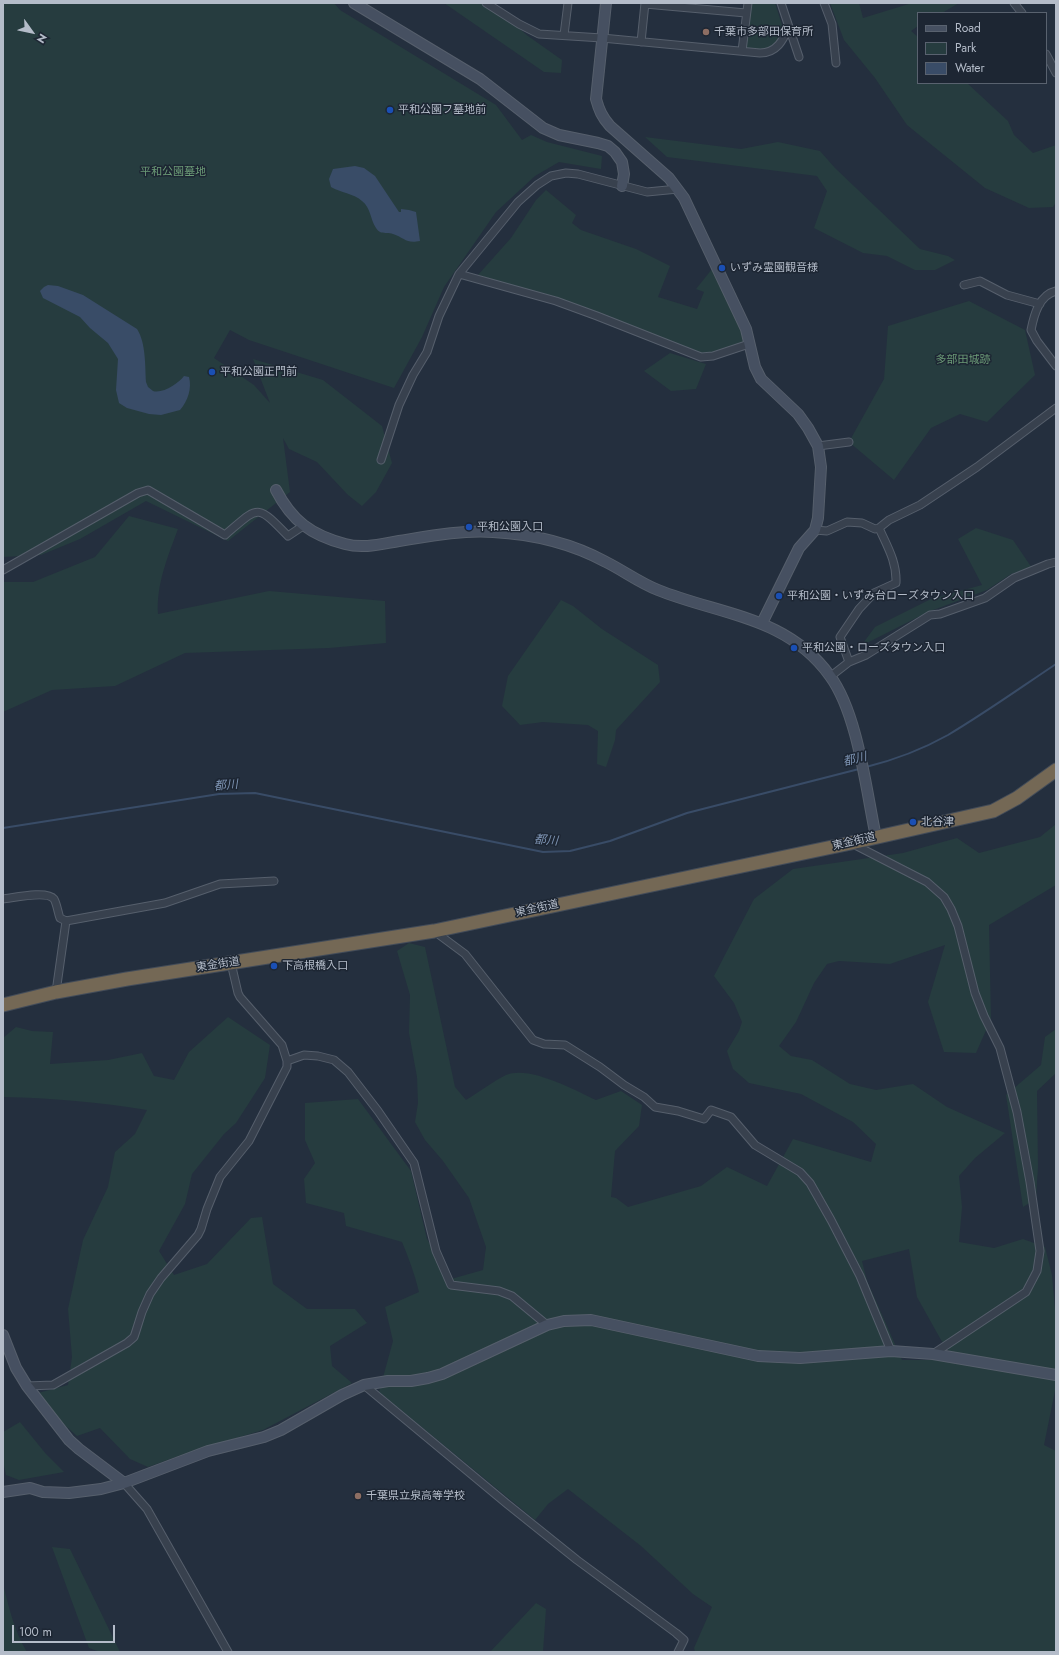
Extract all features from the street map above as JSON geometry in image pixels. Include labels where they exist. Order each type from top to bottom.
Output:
[{"type":"highway","name":"東金街道","points":[[3,1005],[56,992],[434,931],[876,838],[993,811],[1017,798],[1056,770]]},
{"type":"street","points":[[354,3],[480,79],[543,128],[559,135],[608,146],[615,152],[622,162],[624,174],[622,186]]},
{"type":"street","points":[[486,3],[518,24],[539,34],[602,38],[766,53],[772,51],[782,42],[789,27]]},
{"type":"street","points":[[564,35],[568,3]]},
{"type":"street","points":[[606,3],[596,99],[598,108],[603,118],[610,126],[669,178],[678,189],[689,207],[744,324],[754,367],[761,379],[798,414],[818,446],[820,467],[818,518],[815,530],[799,548],[762,623]]},
{"type":"street","points":[[742,51],[748,3]]},
{"type":"street","points":[[781,3],[799,57]]},
{"type":"street","points":[[824,3],[832,24],[836,63]]},
{"type":"street","points":[[1014,3],[1021,12]]},
{"type":"street","points":[[641,42],[645,4],[746,13]]},
{"type":"street","points":[[1047,56],[1056,73]]},
{"type":"street","points":[[381,460],[399,405],[413,375],[427,352],[439,316],[459,274],[518,202],[536,185],[551,176],[566,173],[578,174],[647,192],[678,189]]},
{"type":"street","points":[[459,274],[570,306],[701,357],[714,356],[749,344]]},
{"type":"street","points":[[964,285],[980,281],[1007,295],[1040,304]]},
{"type":"street","points":[[1056,291],[1050,292],[1042,299],[1033,318],[1031,330],[1036,341],[1056,366]]},
{"type":"street","points":[[815,530],[827,531],[847,522],[862,523],[875,529],[879,528],[890,520],[920,505],[977,467],[1056,408]]},
{"type":"street","points":[[818,446],[849,442]]},
{"type":"street","points":[[3,570],[138,494],[148,490],[225,535],[254,512],[266,514],[288,536],[303,526]]},
{"type":"street","points":[[276,490],[282,502],[303,526],[319,535],[346,544],[366,546],[466,532],[513,533],[541,538],[558,542],[605,561],[648,586],[674,596],[745,616],[780,631],[798,643],[820,663],[831,676],[839,690],[850,718],[859,753],[876,838]]},
{"type":"street","points":[[848,662],[840,636],[858,609],[874,593],[896,583],[897,573],[892,556],[879,528]]},
{"type":"street","points":[[831,676],[848,662],[866,654],[930,615],[940,614],[985,598],[1014,578],[1056,562]]},
{"type":"street","points":[[851,843],[927,882],[944,897],[951,909],[958,926],[975,993],[984,1016],[1000,1048],[1017,1112],[1030,1182],[1040,1251],[1037,1271],[1026,1292],[933,1354]]},
{"type":"street","points":[[3,899],[34,895],[49,896],[54,899],[60,918],[66,921],[165,903],[220,884],[274,881]]},
{"type":"street","points":[[56,992],[66,921]]},
{"type":"street","points":[[434,931],[465,954],[533,1040],[544,1044],[565,1045],[600,1067],[655,1107],[678,1111],[704,1119],[711,1110],[731,1117],[755,1145],[800,1172],[810,1183],[832,1220],[860,1276],[891,1351]]},
{"type":"street","points":[[27,1386],[53,1385],[127,1343],[134,1337],[150,1294],[178,1256],[198,1235],[218,1183],[249,1141],[270,1098],[286,1071],[287,1061],[282,1045],[266,1025],[243,1001],[238,993],[231,963]]},
{"type":"street","points":[[287,1061],[304,1055],[318,1056],[334,1060],[348,1072],[378,1111],[414,1162],[436,1251],[451,1285],[499,1291],[512,1296],[547,1325]]},
{"type":"street","points":[[3,1492],[30,1488],[43,1492],[69,1493],[101,1489],[124,1483],[208,1451],[264,1437],[281,1430],[342,1395],[364,1385],[388,1381],[411,1381],[442,1374],[547,1325],[564,1321],[592,1320],[758,1356],[783,1358],[891,1351],[933,1354],[1056,1375]]},
{"type":"street","points":[[3,1335],[6,1352],[27,1386],[69,1440],[124,1483],[147,1509],[228,1652]]},
{"type":"street","points":[[364,1385],[506,1503],[578,1560],[676,1633],[684,1640],[678,1652]]},
{"type":"green space","name":"平和公園墓地","points":[[3,3],[334,3],[340,10],[496,105],[522,140],[531,135],[547,142],[602,156],[601,169],[559,162],[535,176],[496,212],[444,287],[422,337],[394,388],[249,340],[230,330],[214,358],[254,385],[270,403],[253,359],[323,380],[382,426],[392,463],[376,492],[362,506],[348,495],[317,462],[289,449],[283,438],[290,492],[228,541],[146,501],[80,539],[41,555],[3,557]]},
{"type":"green space","points":[[444,3],[489,3],[528,36],[562,60],[561,73],[544,72]]},
{"type":"green space","points":[[750,3],[775,3],[783,28],[781,38],[768,49],[748,49],[746,46]]},
{"type":"green space","points":[[830,3],[859,3],[863,18],[912,3],[959,3],[944,12],[917,12],[917,27],[911,31],[917,36],[917,84],[968,84],[1008,121],[1014,135],[1033,153],[1056,145],[1056,202],[1053,207],[1029,208],[985,188],[907,125],[875,78],[844,40]]},
{"type":"green space","points":[[645,137],[741,149],[778,142],[820,151],[835,168],[920,249],[948,256],[955,260],[935,270],[915,270],[887,256],[863,253],[814,228],[827,191],[817,176],[667,157]]},
{"type":"green space","points":[[546,190],[576,215],[572,223],[581,230],[636,249],[670,266],[658,297],[697,309],[704,292],[696,289],[712,269],[738,319],[746,342],[719,352],[700,354],[601,314],[478,275],[511,238],[536,200]]},
{"type":"green space","name":"多部田城跡","points":[[969,301],[1025,330],[1035,375],[987,422],[960,414],[931,428],[894,480],[849,442],[884,379],[888,326]]},
{"type":"green space","points":[[670,353],[706,364],[696,389],[671,391],[644,371]]},
{"type":"green space","points":[[129,516],[178,529],[161,581],[158,614],[269,591],[385,601],[386,643],[329,648],[185,653],[115,686],[52,690],[3,712],[3,582],[33,582],[95,557]]},
{"type":"green space","points":[[976,528],[1013,540],[1032,568],[1011,574],[987,590],[928,612],[861,646],[875,627],[931,599],[982,585],[958,539]]},
{"type":"green space","points":[[561,600],[573,606],[602,629],[658,665],[660,682],[616,730],[615,740],[606,767],[597,764],[598,731],[588,725],[543,722],[520,725],[502,706],[508,676]]},
{"type":"green space","points":[[1056,824],[1056,885],[989,925],[991,1019],[976,1053],[944,1052],[928,1002],[945,945],[890,964],[839,961],[827,964],[814,983],[796,1022],[779,1046],[791,1056],[812,1060],[850,1084],[876,1090],[913,1084],[947,1107],[1005,1133],[975,1158],[959,1176],[962,1207],[959,1242],[994,1248],[1023,1239],[1045,1247],[1052,1275],[1056,1321],[1056,1386],[1044,1445],[1056,1451],[1056,1652],[695,1652],[694,1648],[712,1607],[693,1594],[641,1546],[568,1489],[548,1504],[535,1520],[379,1392],[393,1341],[385,1307],[419,1292],[412,1267],[402,1242],[346,1226],[344,1213],[306,1203],[304,1179],[315,1163],[305,1140],[305,1103],[358,1099],[411,1171],[427,1239],[451,1279],[483,1270],[486,1247],[469,1198],[443,1161],[425,1140],[415,1122],[418,1103],[417,1077],[409,1033],[410,995],[397,951],[409,943],[425,947],[455,1087],[466,1100],[506,1075],[527,1073],[552,1080],[596,1100],[621,1091],[642,1105],[639,1126],[615,1151],[611,1197],[616,1198],[628,1207],[701,1186],[727,1167],[767,1186],[793,1139],[871,1162],[876,1144],[853,1122],[801,1094],[749,1083],[733,1069],[727,1051],[739,1031],[742,1022],[734,1003],[714,976],[754,899],[793,869],[903,853],[957,838],[979,853],[1040,837]],"holes":[[[909,1249],[917,1297],[941,1340],[951,1353],[932,1360],[902,1360],[867,1281],[862,1261]]]},
{"type":"green space","points":[[228,1017],[270,1045],[265,1078],[236,1123],[224,1134],[192,1174],[185,1204],[159,1251],[174,1275],[207,1264],[251,1218],[262,1217],[273,1284],[307,1309],[355,1309],[367,1323],[330,1346],[332,1366],[352,1383],[263,1430],[190,1452],[148,1467],[130,1459],[100,1428],[77,1436],[40,1403],[38,1393],[68,1385],[72,1357],[68,1309],[83,1240],[108,1187],[115,1152],[135,1134],[147,1110],[75,1101],[3,1097],[3,1038],[16,1027],[32,1031],[53,1032],[50,1064],[108,1060],[142,1053],[154,1076],[174,1080],[189,1052]]},
{"type":"green space","points":[[1056,1029],[1056,1073],[1037,1091],[1038,1167],[1036,1199],[1023,1207],[1006,1095],[1041,1065],[1045,1037]]},
{"type":"green space","points":[[20,1422],[46,1454],[64,1472],[19,1480],[6,1475],[3,1461],[3,1432]]},
{"type":"green space","points":[[52,1547],[70,1549],[120,1652],[100,1652],[89,1648]]},
{"type":"green space","points":[[3,1584],[15,1627],[27,1652],[3,1652]]},
{"type":"green space","points":[[536,1603],[546,1609],[543,1652],[490,1652]]},
{"type":"water","points":[[355,166],[364,168],[375,176],[399,212],[401,212],[401,209],[416,212],[420,241],[412,242],[391,233],[380,232],[374,225],[369,210],[362,201],[355,196],[331,187],[329,179],[333,169]]},
{"type":"water","points":[[48,285],[58,286],[83,295],[137,329],[144,347],[146,382],[148,387],[153,391],[161,391],[175,385],[184,376],[189,377],[189,394],[180,410],[161,415],[149,414],[127,408],[119,403],[116,390],[118,359],[108,343],[90,328],[80,317],[43,298],[40,291]]},
{"type":"waterway","name":"都川","points":[[866,767],[908,754],[948,735],[1056,664]]},
{"type":"waterway","name":"都川","points":[[3,828],[219,794],[255,793],[543,852],[570,851],[610,841],[687,813],[859,769]]},
{"type":"place","name":"千葉市多部田保育所","points":[[706,32]]},
{"type":"place","name":"平和公園フ墓地前","points":[[390,110]]},
{"type":"place","name":"いずみ霊園観音様","points":[[722,268]]},
{"type":"place","name":"平和公園正門前","points":[[212,372]]},
{"type":"place","name":"平和公園入口","points":[[469,527]]},
{"type":"place","name":"平和公園・いずみ台ローズタウン入口","points":[[779,596]]},
{"type":"place","name":"平和公園・ローズタウン入口","points":[[794,648]]},
{"type":"place","name":"北谷津","points":[[913,822]]},
{"type":"place","name":"下高根橋入口","points":[[274,966]]},
{"type":"place","name":"千葉県立泉高等学校","points":[[358,1496]]}]
